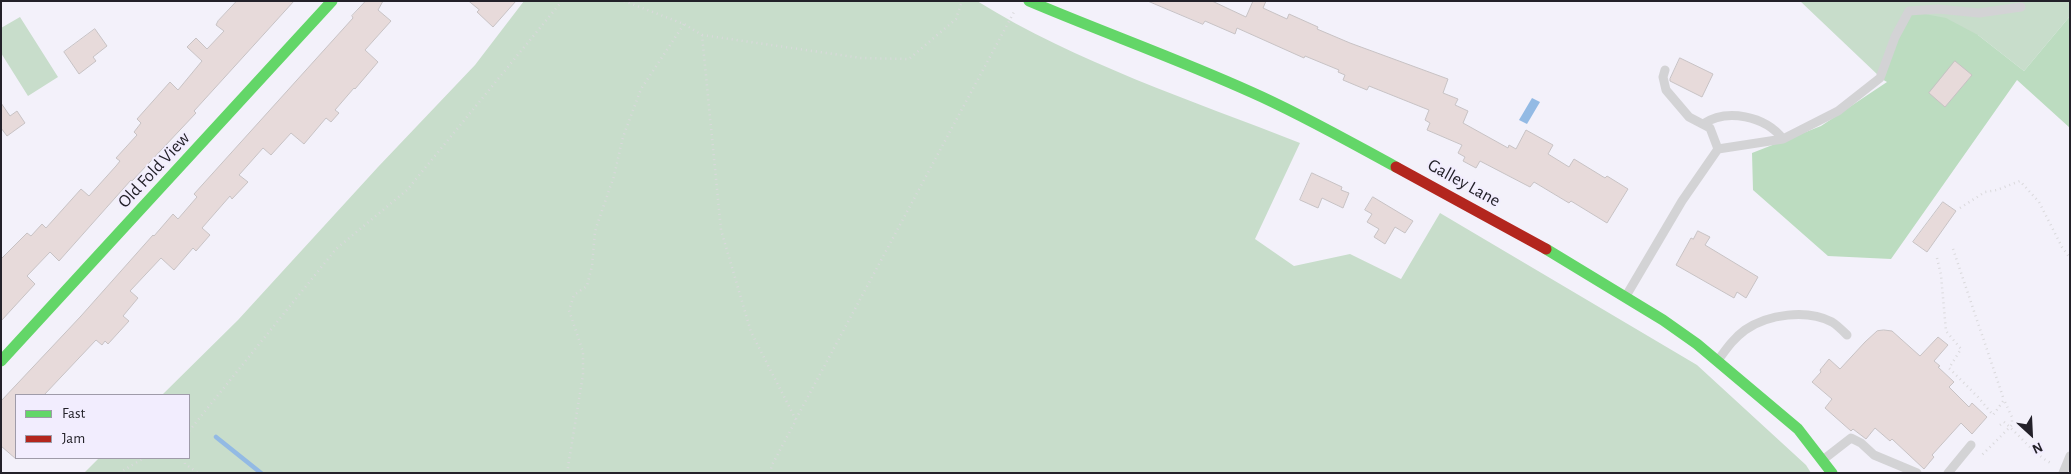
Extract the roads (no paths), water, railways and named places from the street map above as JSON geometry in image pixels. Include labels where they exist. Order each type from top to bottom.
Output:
[{"type":"street","name":"Old Fold View","points":[[1,361],[332,1]]},
{"type":"street","name":"Galley Lane","points":[[1029,1],[1106,34],[1250,91],[1291,110],[1490,217],[1663,320],[1717,361],[1798,429],[1832,473]]},
{"type":"lane","points":[[1626,297],[1682,202],[1718,149],[1783,139],[1838,112],[1880,78],[1895,37],[1909,11],[1938,9],[1979,13],[2021,6]]},
{"type":"lane","points":[[1665,70],[1663,77],[1666,90],[1689,117],[1710,128],[1718,149]]},
{"type":"lane","points":[[1702,124],[1713,117],[1748,117],[1776,129],[1783,139]]},
{"type":"lane","points":[[1717,361],[1730,344],[1745,330],[1758,322],[1774,317],[1816,316],[1834,323],[1847,335]]},
{"type":"lane","points":[[1822,460],[1851,438],[1861,443],[1874,455],[1917,473]]},
{"type":"lane","points":[[1948,473],[1971,445]]},
{"type":"lane","points":[[2064,470],[2070,456]]},
{"type":"water","points":[[1532,98],[1540,102],[1527,124],[1519,120]]},
{"type":"waterway","points":[[216,437],[261,473]]}]
